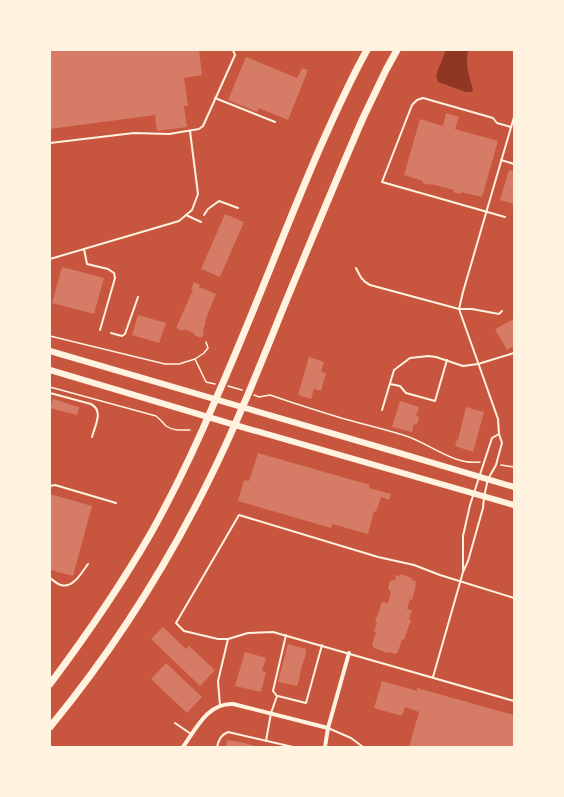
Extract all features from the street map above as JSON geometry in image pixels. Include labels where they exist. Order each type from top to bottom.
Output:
[{"type":"main road","points":[[50,684],[78,647],[114,593],[147,539],[176,486],[216,400],[337,109],[367,50]]},
{"type":"main road","points":[[50,727],[96,666],[136,608],[173,548],[207,484],[235,425],[363,118],[386,70],[398,50]]},
{"type":"main road","points":[[50,351],[514,487]]},
{"type":"main road","points":[[50,370],[514,505]]},
{"type":"street","points":[[325,747],[328,728],[349,653]]},
{"type":"street","points":[[183,747],[213,708],[220,705],[233,704],[328,728]]},
{"type":"lane","points":[[50,143],[134,133],[169,134],[199,129],[203,126],[216,98],[234,55],[234,50]]},
{"type":"lane","points":[[216,98],[275,122]]},
{"type":"lane","points":[[505,217],[382,182],[412,105],[417,100],[423,98],[493,118],[497,123],[511,127]]},
{"type":"lane","points":[[433,677],[483,508],[488,479],[496,465],[502,443],[499,434],[498,420],[459,309],[514,117]]},
{"type":"lane","points":[[50,259],[179,222],[192,210],[198,194],[190,130]]},
{"type":"lane","points":[[501,160],[514,164]]},
{"type":"lane","points":[[204,215],[208,209],[219,201],[238,208]]},
{"type":"lane","points":[[186,215],[201,222]]},
{"type":"lane","points":[[84,249],[87,264],[108,269],[114,273],[116,278],[100,330]]},
{"type":"lane","points":[[356,268],[364,282],[370,285],[459,309],[472,308],[498,314],[502,311]]},
{"type":"lane","points":[[111,333],[122,336],[125,334],[138,297]]},
{"type":"lane","points":[[382,410],[394,370],[410,358],[428,356],[447,360],[463,366],[478,364],[514,353]]},
{"type":"lane","points":[[390,384],[400,386],[406,393],[435,401],[447,360]]},
{"type":"lane","points":[[50,393],[90,404],[98,409],[92,437]]},
{"type":"lane","points":[[463,572],[463,536],[470,505],[492,438],[499,434]]},
{"type":"lane","points":[[50,486],[55,485],[116,503]]},
{"type":"lane","points":[[514,598],[460,582],[414,565],[378,557],[239,515],[176,623],[184,631],[218,639],[228,639],[248,633],[274,632],[514,701]]},
{"type":"lane","points":[[50,578],[60,585],[65,586],[73,583],[88,564]]},
{"type":"lane","points":[[286,636],[273,691],[277,696],[306,702],[322,646]]},
{"type":"lane","points":[[220,705],[218,681],[228,639]]},
{"type":"lane","points":[[266,741],[271,713],[277,696]]},
{"type":"lane","points":[[175,723],[192,734]]},
{"type":"lane","points":[[328,728],[351,738],[364,747]]},
{"type":"lane","points":[[217,747],[222,734],[228,732],[293,747]]},
{"type":"path","points":[[50,336],[165,364],[179,364],[195,359],[208,348],[206,342]]},
{"type":"path","points":[[195,359],[206,382],[239,388],[248,394],[259,396],[270,395],[397,434],[434,448],[449,457],[470,464],[485,462]]},
{"type":"path","points":[[50,387],[156,416],[166,426],[178,431],[190,430]]},
{"type":"path","points":[[496,465],[514,467]]},
{"type":"shaded area","points":[[446,50],[468,50],[467,65],[473,89],[472,92],[466,92],[438,82],[436,75]]},
{"type":"building","points":[[50,50],[199,50],[202,75],[184,78],[188,106],[184,106],[187,127],[157,131],[155,115],[50,129]]},
{"type":"building","points":[[246,57],[297,78],[302,68],[308,70],[288,120],[259,108],[257,112],[228,100]]},
{"type":"building","points":[[446,113],[459,117],[455,129],[498,141],[482,197],[461,192],[461,194],[453,192],[454,190],[422,183],[423,181],[404,175],[420,119],[443,126]]},
{"type":"building","points":[[509,170],[514,171],[514,204],[500,200]]},
{"type":"building","points":[[225,214],[244,222],[220,277],[201,269]]},
{"type":"building","points":[[62,267],[104,278],[94,314],[52,303]]},
{"type":"building","points":[[194,282],[200,285],[199,287],[216,294],[205,321],[202,338],[184,329],[183,331],[176,328],[193,290],[191,289]]},
{"type":"building","points":[[138,315],[166,323],[159,343],[132,335]]},
{"type":"building","points":[[514,319],[514,346],[507,350],[495,329]]},
{"type":"building","points":[[309,357],[324,362],[321,372],[326,373],[321,391],[314,389],[311,399],[298,395]]},
{"type":"building","points":[[53,399],[79,407],[77,415],[50,408]]},
{"type":"building","points":[[400,401],[419,407],[416,416],[419,417],[417,425],[414,424],[412,432],[392,427]]},
{"type":"building","points":[[466,407],[484,412],[473,452],[455,446],[457,439],[458,440]]},
{"type":"building","points":[[258,453],[370,485],[369,488],[391,494],[389,500],[381,497],[376,512],[374,511],[368,534],[332,524],[331,528],[238,501],[244,480],[249,481]]},
{"type":"building","points":[[50,494],[92,506],[73,576],[50,570]]},
{"type":"building","points":[[401,574],[412,578],[411,580],[416,581],[412,600],[410,599],[407,609],[412,610],[409,619],[411,620],[398,652],[395,654],[390,652],[387,653],[374,648],[372,645],[376,632],[374,631],[377,622],[375,622],[382,602],[388,603],[391,593],[388,588],[390,581],[395,580],[396,575],[400,576]]},
{"type":"building","points":[[163,627],[186,649],[189,646],[215,670],[200,686],[151,639]]},
{"type":"building","points":[[288,644],[306,649],[305,659],[297,686],[278,682]]},
{"type":"building","points":[[245,652],[266,658],[262,671],[266,672],[261,692],[235,686]]},
{"type":"building","points":[[166,663],[202,697],[187,713],[151,679]]},
{"type":"building","points":[[382,681],[417,691],[417,688],[514,715],[514,747],[409,747],[419,712],[405,707],[402,716],[374,708]]},
{"type":"building","points":[[227,740],[245,743],[257,747],[226,747]]}]
